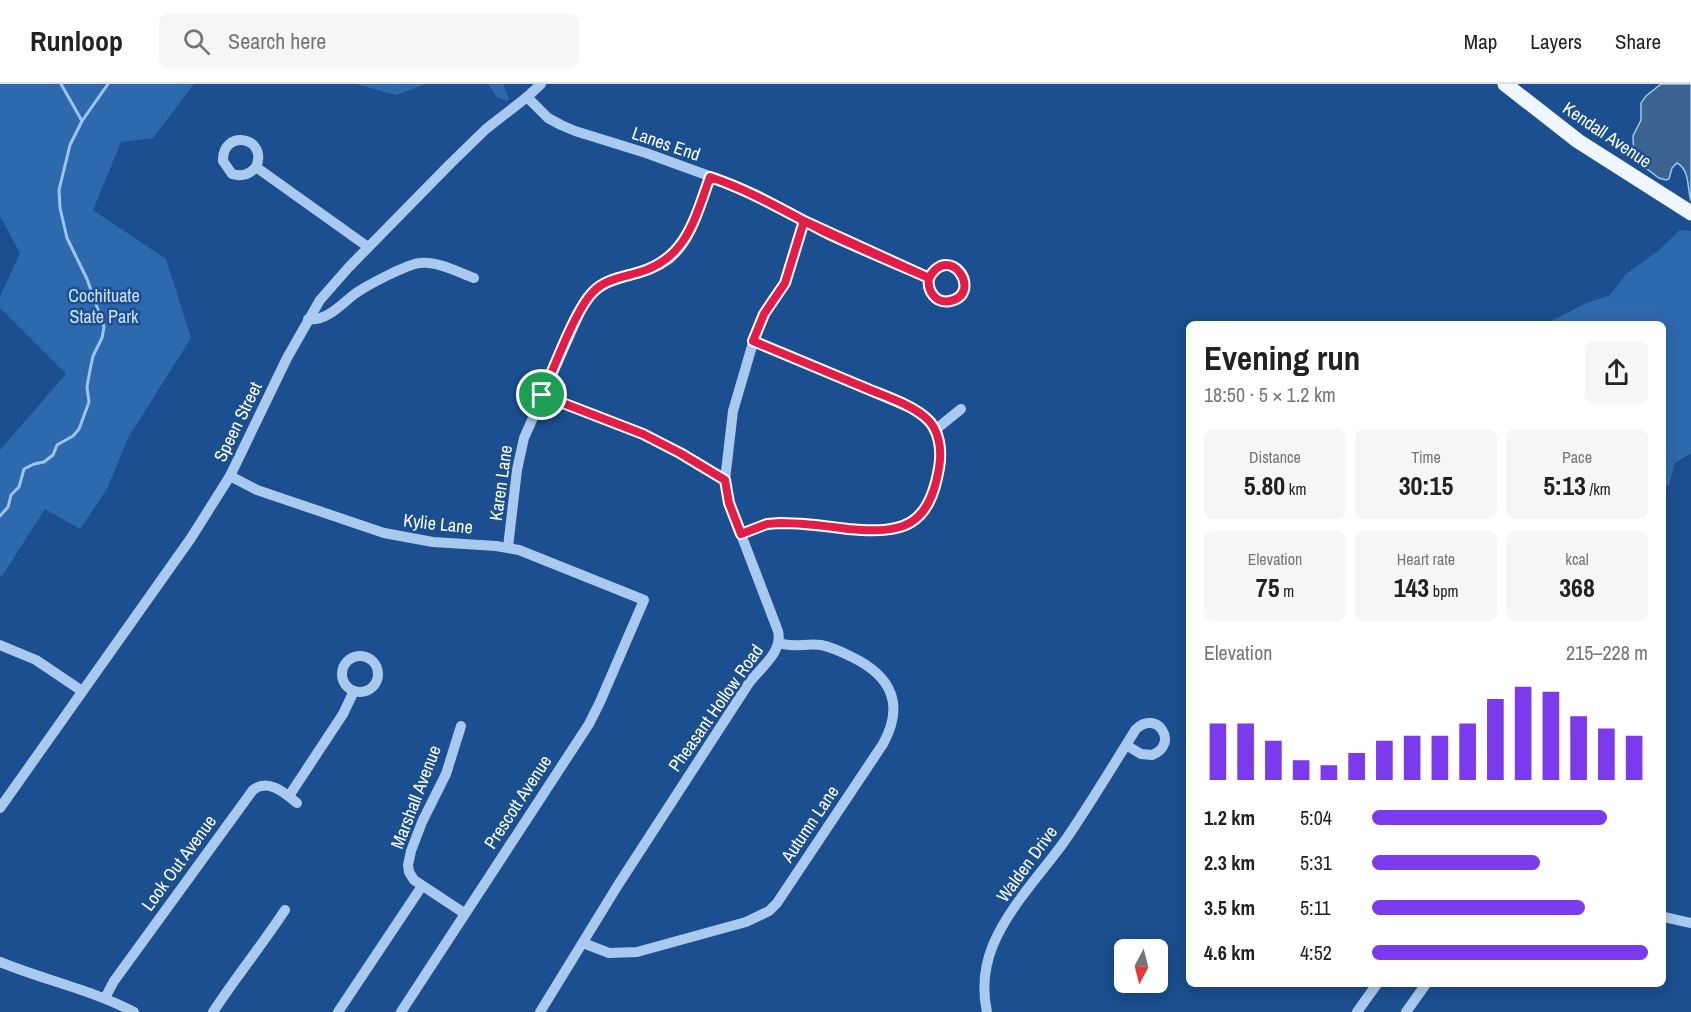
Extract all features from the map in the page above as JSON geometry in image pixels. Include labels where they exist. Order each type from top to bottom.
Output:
[{"type":"main road","name":"Kendall Avenue","points":[[1505,84],[1578,141],[1691,213]]},
{"type":"street","name":"Speen Street","points":[[0,808],[191,538],[230,476],[286,358],[308,319],[334,283],[470,145],[541,84]]},
{"type":"street","name":"Lanes End","points":[[527,98],[548,118],[575,131],[646,153],[755,194],[804,221],[929,278]]},
{"type":"street","points":[[256,167],[368,247]]},
{"type":"street","name":"Karen Lane","points":[[508,547],[520,454],[530,422],[577,317],[593,292],[603,284],[659,265],[671,257],[687,235],[710,177]]},
{"type":"street","name":"Pheasant Hollow Road","points":[[540,1012],[618,885],[749,684],[779,644],[778,631],[729,503],[725,480],[733,411],[753,341],[764,314],[785,283],[804,221]]},
{"type":"street","points":[[308,319],[313,320],[324,316],[358,292],[417,263],[432,264],[474,278]]},
{"type":"street","points":[[741,534],[767,524],[780,523],[896,530],[909,524],[926,509],[937,480],[940,449],[935,430],[926,417],[907,406],[753,341]]},
{"type":"street","points":[[542,395],[643,434],[725,480]]},
{"type":"street","points":[[935,430],[961,408]]},
{"type":"street","name":"Kylie Lane","points":[[230,476],[257,490],[393,536],[432,542],[508,547],[644,600]]},
{"type":"street","name":"Prescott Avenue","points":[[401,1012],[595,713],[644,600]]},
{"type":"street","name":"Autumn Lane","points":[[583,944],[609,953],[637,952],[746,922],[769,911],[777,903],[883,744],[891,726],[894,706],[889,688],[876,672],[858,660],[829,647],[779,644]]},
{"type":"street","points":[[0,645],[36,660],[82,691]]},
{"type":"street","name":"Look Out Avenue","points":[[105,998],[114,981],[253,790],[257,787],[268,786],[293,800],[354,691]]},
{"type":"street","name":"Marshall Avenue","points":[[418,883],[409,872],[411,851],[422,822],[446,774],[461,726]]},
{"type":"street","name":"Walden Drive","points":[[987,1012],[983,993],[986,969],[993,944],[1007,919],[1089,805],[1126,745]]},
{"type":"street","points":[[338,1012],[418,883],[464,913]]},
{"type":"street","points":[[213,1012],[285,910]]},
{"type":"street","points":[[1666,917],[1691,922]]},
{"type":"street","points":[[0,962],[49,981],[105,998],[134,1012]]},
{"type":"street","points":[[1357,1012],[1375,987]]},
{"type":"street","points":[[1406,1012],[1424,987]]},
{"type":"green space","name":"Cochituate State Park","points":[[0,84],[194,84],[153,138],[121,142],[93,210],[166,259],[191,338],[128,438],[107,489],[80,529],[45,509],[2,576],[0,575],[0,450],[66,374],[0,308],[0,297],[20,253],[0,216]]},
{"type":"green space","points":[[356,84],[426,84],[396,95]]},
{"type":"green space","points":[[488,84],[503,84],[509,99],[506,101],[496,96]]},
{"type":"green space","points":[[1680,230],[1691,231],[1691,453],[1675,463],[1669,486],[1666,487],[1666,321],[1552,321],[1586,303],[1610,295],[1626,274],[1658,251]]},
{"type":"shaded area","points":[[1661,84],[1691,84],[1691,201],[1686,175],[1677,163],[1672,168],[1669,179],[1666,180],[1659,178],[1634,159],[1633,136],[1641,120],[1641,103]]},
{"type":"waterway","points":[[61,84],[82,121]]},
{"type":"waterway","points":[[0,516],[8,507],[11,495],[19,487],[24,469],[44,462],[53,455],[57,445],[73,436],[79,429],[89,402],[87,387],[90,370],[104,327],[87,279],[67,238],[60,208],[59,190],[70,145],[82,121],[108,84]]},
{"type":"route","points":[[542,395],[584,303],[603,284],[659,265],[671,257],[679,248],[693,223],[710,177],[755,194],[804,221],[838,238],[929,278],[928,283],[932,294],[942,301],[953,300],[962,293],[963,275],[954,267],[942,266],[932,272],[929,278],[804,221],[785,283],[764,314],[753,341],[907,406],[932,423],[939,441],[940,463],[931,498],[919,517],[896,530],[868,531],[780,523],[767,524],[741,534],[729,503],[725,480],[643,434],[542,395]]}]
